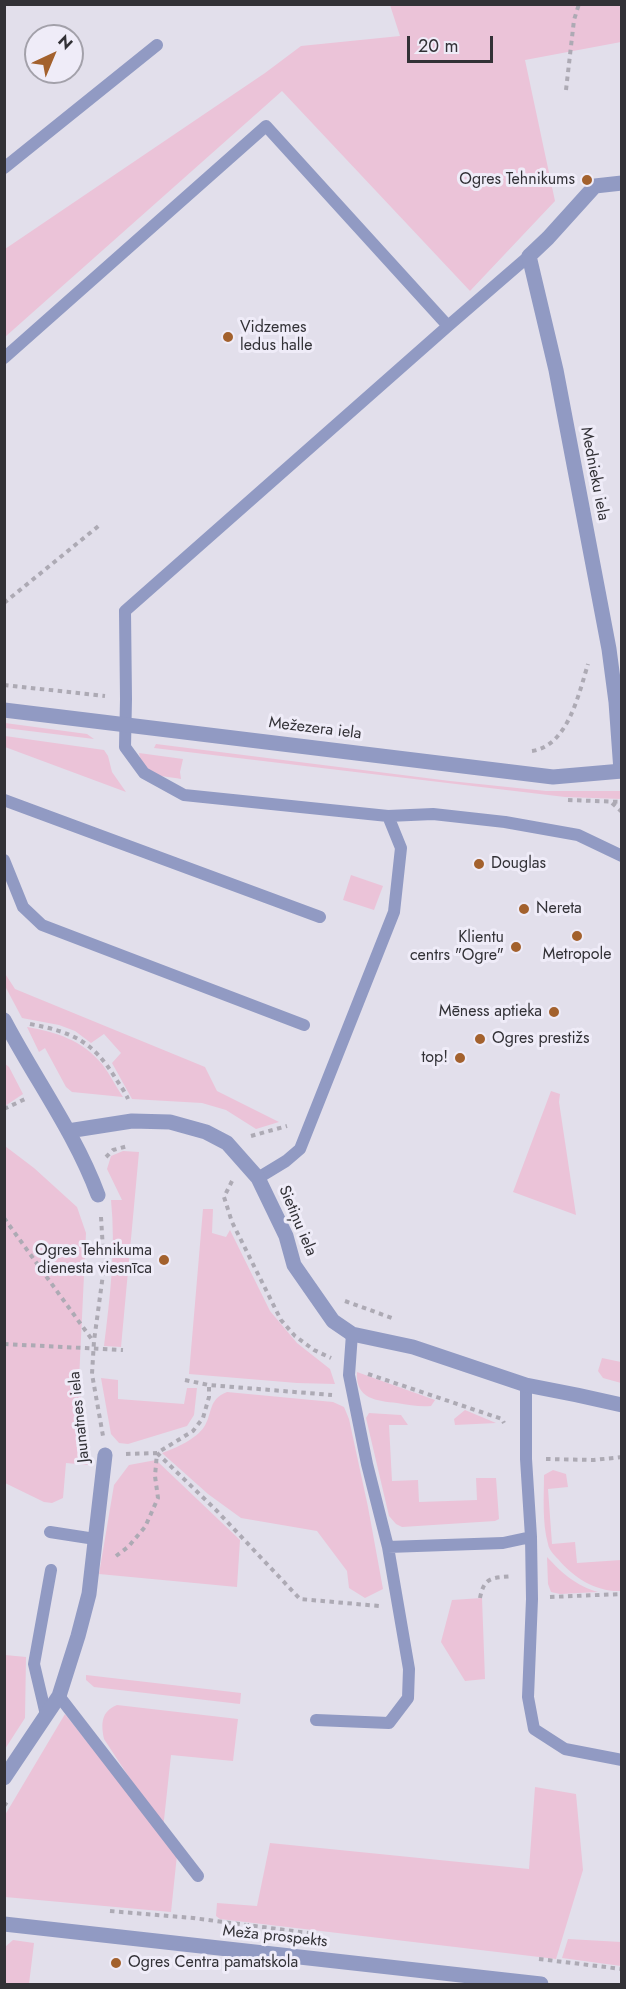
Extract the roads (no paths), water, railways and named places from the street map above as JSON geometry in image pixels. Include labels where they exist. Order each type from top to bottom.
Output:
[{"type":"street","points":[[529,256],[595,186],[621,183]]},
{"type":"street","name":"Mednieku iela","points":[[529,256],[556,370],[609,649],[621,771]]},
{"type":"street","name":"Mežezera iela","points":[[4,710],[553,777],[621,771]]},
{"type":"street","points":[[8,1026],[68,1131],[90,1174],[98,1196]]},
{"type":"street","name":"Sietiņu iela","points":[[68,1131],[132,1121],[170,1122],[206,1132],[227,1143],[258,1178],[286,1236],[294,1265],[333,1321],[352,1334],[413,1347],[526,1385],[621,1406]]},
{"type":"street","name":"Jaunatnes iela","points":[[4,1778],[59,1696],[78,1636],[89,1594],[105,1455]]},
{"type":"street","name":"Meža prospekts","points":[[4,1924],[541,1984]]},
{"type":"lane","points":[[4,168],[157,45]]},
{"type":"lane","points":[[4,358],[266,126],[448,326]]},
{"type":"lane","points":[[529,256],[125,611],[125,747],[144,773],[184,795],[388,816],[433,814],[505,822],[578,835],[621,856]]},
{"type":"lane","points":[[4,800],[320,917]]},
{"type":"lane","points":[[258,1178],[286,1161],[300,1149],[394,912],[401,848],[388,816]]},
{"type":"lane","points":[[4,860],[23,907],[42,925],[304,1025]]},
{"type":"lane","points":[[316,1720],[389,1723],[408,1698],[409,1669],[388,1547],[349,1375],[352,1334]]},
{"type":"lane","points":[[526,1385],[526,1459],[532,1575],[528,1697],[534,1729],[565,1749],[621,1760]]},
{"type":"lane","points":[[50,1532],[95,1539]]},
{"type":"lane","points":[[388,1547],[503,1543],[531,1537]]},
{"type":"lane","points":[[46,1714],[34,1664],[51,1570]]},
{"type":"lane","points":[[59,1696],[198,1876]]},
{"type":"place","name":"Ogres Tehnikums","points":[[587,180]]},
{"type":"place","name":"Vidzemes ledus halle","points":[[228,337]]},
{"type":"place","name":"Douglas","points":[[479,864]]},
{"type":"place","name":"Nereta","points":[[524,909]]},
{"type":"place","name":"Metropole","points":[[577,936]]},
{"type":"place","name":"Klientu centrs \"Ogre\"","points":[[516,947]]},
{"type":"place","name":"Mēness aptieka","points":[[554,1012]]},
{"type":"place","name":"Ogres prestižs","points":[[480,1039]]},
{"type":"place","name":"top!","points":[[460,1058]]},
{"type":"place","name":"Ogres Tehnikuma dienesta viesnīca","points":[[164,1260]]},
{"type":"place","name":"Ogres Centra pamatskola","points":[[116,1963]]}]
